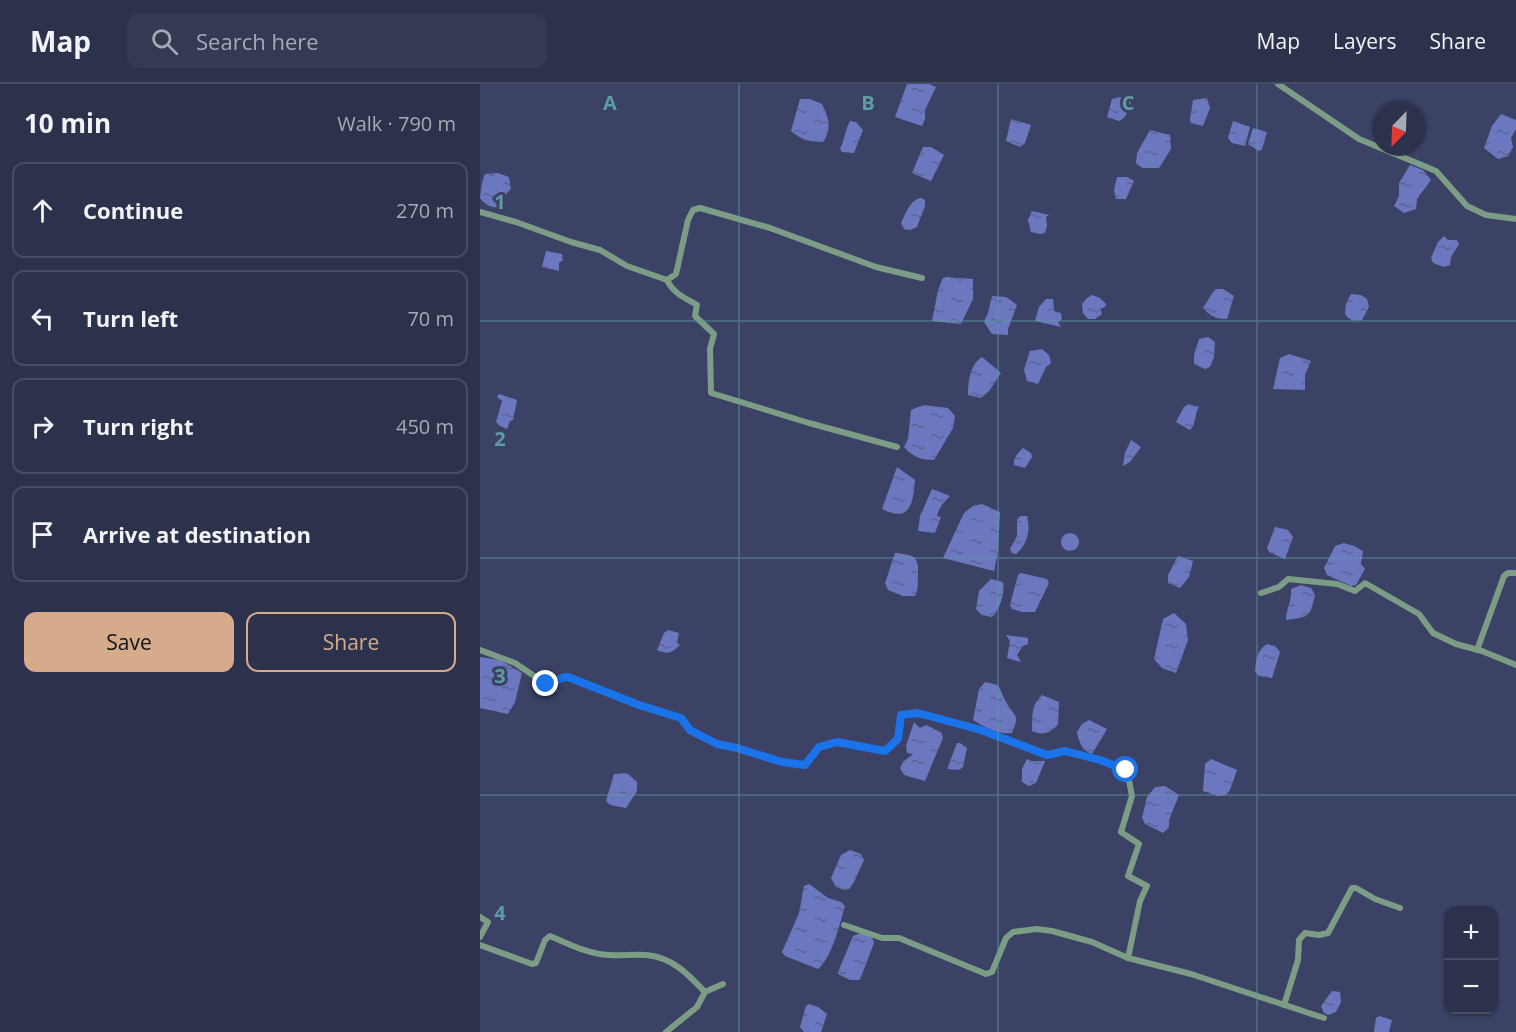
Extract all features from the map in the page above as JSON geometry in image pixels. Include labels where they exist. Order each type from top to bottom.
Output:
[{"type":"street","points":[[1278,84],[1359,139],[1436,171],[1467,207],[1486,215],[1516,219]]},
{"type":"street","points":[[480,212],[600,250],[627,266],[667,280],[676,274],[688,220],[693,210],[700,208],[770,228],[876,267],[922,278]]},
{"type":"street","points":[[667,280],[670,288],[697,305],[695,316],[714,334],[710,349],[711,393],[897,447]]},
{"type":"street","points":[[1477,650],[1504,576],[1508,573],[1516,573]]},
{"type":"street","points":[[1261,593],[1278,587],[1288,579],[1337,584],[1354,591],[1365,583],[1419,614],[1433,633],[1456,644],[1516,665]]},
{"type":"street","points":[[480,650],[515,663],[546,684],[562,676],[568,677],[639,705],[681,718],[690,730],[717,744],[782,762],[805,765],[819,747],[837,742],[885,751],[898,739],[901,715],[918,713],[981,730],[1047,755],[1065,751],[1100,760],[1126,770],[1132,796],[1121,831],[1139,844],[1128,876],[1147,886],[1140,901],[1128,958]]},
{"type":"street","points":[[1284,1005],[1298,960],[1299,940],[1305,933],[1319,935],[1328,933],[1352,888],[1400,908]]},
{"type":"street","points":[[480,917],[488,922],[480,938]]},
{"type":"street","points":[[844,925],[882,938],[899,938],[986,974],[992,972],[1006,938],[1013,932],[1037,929],[1062,933],[1092,942],[1128,958],[1263,996],[1324,1018]]},
{"type":"street","points":[[480,945],[532,964],[536,963],[545,940],[550,936],[592,953],[609,956],[648,955],[680,967],[705,992]]},
{"type":"street","points":[[666,1032],[697,1007],[705,992],[723,984]]},
{"type":"water","points":[[907,84],[929,84],[936,87],[925,110],[922,126],[895,117]]},
{"type":"water","points":[[1131,97],[1127,114],[1119,121],[1107,117],[1112,99]]},
{"type":"water","points":[[1207,98],[1210,108],[1203,126],[1191,123],[1193,100]]},
{"type":"water","points":[[800,99],[810,99],[822,104],[828,123],[828,132],[823,142],[806,140],[791,131]]},
{"type":"water","points":[[1501,114],[1516,120],[1516,129],[1511,138],[1513,147],[1508,156],[1498,159],[1484,148],[1492,126]]},
{"type":"water","points":[[1011,119],[1031,125],[1025,143],[1020,147],[1006,141]]},
{"type":"water","points":[[850,121],[856,122],[863,130],[854,153],[842,152],[840,149]]},
{"type":"water","points":[[1233,121],[1250,127],[1245,146],[1232,143],[1228,138]]},
{"type":"water","points":[[1253,128],[1267,132],[1262,149],[1259,151],[1248,144]]},
{"type":"water","points":[[1150,130],[1170,135],[1171,149],[1159,168],[1143,168],[1136,164],[1137,153]]},
{"type":"water","points":[[923,147],[931,147],[944,155],[931,181],[912,173]]},
{"type":"water","points":[[1410,165],[1423,170],[1431,180],[1417,199],[1416,209],[1404,213],[1394,206],[1399,196],[1399,183]]},
{"type":"water","points":[[498,173],[509,177],[511,189],[501,199],[498,207],[493,207],[480,198],[482,183],[485,174]]},
{"type":"water","points":[[1117,177],[1127,177],[1134,181],[1126,199],[1116,199],[1114,190]]},
{"type":"water","points":[[921,198],[925,200],[925,206],[917,227],[910,230],[904,229],[901,223],[907,211],[914,201]]},
{"type":"water","points":[[1032,211],[1049,215],[1046,217],[1045,233],[1031,232],[1028,220]]},
{"type":"water","points":[[1444,236],[1448,240],[1457,240],[1459,244],[1451,257],[1450,265],[1444,267],[1433,263],[1431,258],[1438,242]]},
{"type":"water","points":[[546,251],[562,254],[563,260],[559,263],[559,271],[542,267]]},
{"type":"water","points":[[943,278],[973,279],[973,299],[961,324],[932,321],[938,290]]},
{"type":"water","points":[[1215,289],[1223,289],[1234,296],[1227,319],[1214,316],[1203,308]]},
{"type":"water","points":[[1351,294],[1361,295],[1367,299],[1369,307],[1362,320],[1352,320],[1345,314],[1346,304]]},
{"type":"water","points":[[1092,295],[1100,298],[1106,304],[1100,309],[1102,314],[1095,319],[1088,319],[1083,313],[1082,304]]},
{"type":"water","points":[[992,296],[1006,297],[1017,305],[1008,335],[992,334],[984,322]]},
{"type":"water","points":[[1046,299],[1053,299],[1054,311],[1061,313],[1062,319],[1058,322],[1061,327],[1035,321],[1039,307]]},
{"type":"water","points":[[1208,337],[1215,342],[1214,357],[1210,367],[1205,369],[1194,364],[1194,355],[1199,339]]},
{"type":"water","points":[[1042,349],[1049,355],[1051,363],[1046,367],[1038,384],[1027,381],[1024,370],[1030,351]]},
{"type":"water","points":[[1289,354],[1311,361],[1305,375],[1305,390],[1273,389],[1280,358]]},
{"type":"water","points":[[982,357],[1001,373],[989,391],[981,398],[968,395],[968,390],[972,369]]},
{"type":"water","points":[[499,394],[517,400],[513,420],[510,421],[507,429],[496,422],[502,401],[497,397]]},
{"type":"water","points":[[1189,404],[1199,407],[1190,430],[1176,422],[1184,407]]},
{"type":"water","points":[[923,405],[948,408],[955,416],[953,428],[934,460],[918,457],[904,447],[908,439],[911,410]]},
{"type":"water","points":[[1131,440],[1141,447],[1130,462],[1123,466],[1125,453]]},
{"type":"water","points":[[1023,448],[1031,453],[1032,457],[1025,468],[1014,465],[1015,458]]},
{"type":"water","points":[[897,467],[915,480],[911,503],[908,509],[899,514],[882,509]]},
{"type":"water","points":[[932,489],[950,496],[939,510],[937,516],[941,517],[935,533],[918,531],[920,516]]},
{"type":"water","points":[[982,504],[1000,512],[998,551],[994,571],[943,558],[964,513],[973,506]]},
{"type":"water","points":[[1020,516],[1027,516],[1028,532],[1023,546],[1016,554],[1010,549],[1017,536],[1017,520]]},
{"type":"water","points":[[1275,527],[1288,530],[1293,537],[1285,559],[1269,552],[1267,548]]},
{"type":"water","points":[[1066,533],[1074,533],[1079,538],[1077,549],[1066,551],[1061,546],[1061,538]]},
{"type":"water","points":[[1344,543],[1363,551],[1361,564],[1365,569],[1356,585],[1351,586],[1327,575],[1324,568],[1335,546]]},
{"type":"water","points":[[895,553],[911,556],[918,564],[918,586],[915,596],[903,596],[888,590],[885,583]]},
{"type":"water","points":[[1178,556],[1193,561],[1189,577],[1180,588],[1168,583],[1168,575]]},
{"type":"water","points":[[1021,573],[1047,579],[1049,583],[1035,612],[1022,612],[1012,609],[1010,605],[1018,575]]},
{"type":"water","points":[[991,579],[1003,582],[1003,596],[992,617],[982,615],[976,609],[979,591]]},
{"type":"water","points":[[1301,585],[1311,588],[1315,595],[1311,608],[1304,617],[1286,620],[1291,589]]},
{"type":"water","points":[[1174,613],[1186,624],[1188,640],[1176,673],[1162,668],[1154,659],[1163,619]]},
{"type":"water","points":[[668,630],[679,633],[677,643],[680,645],[670,652],[657,650],[664,633]]},
{"type":"water","points":[[1006,635],[1028,638],[1028,644],[1023,646],[1017,655],[1021,662],[1007,658],[1010,641]]},
{"type":"water","points":[[1267,644],[1275,646],[1280,652],[1272,678],[1259,676],[1255,671],[1259,652]]},
{"type":"water","points":[[480,657],[500,660],[522,673],[515,702],[508,714],[480,708]]},
{"type":"water","points":[[985,682],[998,685],[1015,717],[1012,733],[997,732],[973,720],[979,689]]},
{"type":"water","points":[[1042,695],[1059,702],[1058,724],[1053,730],[1036,733],[1032,731],[1032,716],[1038,699]]},
{"type":"water","points":[[1089,720],[1107,729],[1092,754],[1082,746],[1077,732],[1082,724]]},
{"type":"water","points":[[914,722],[920,728],[926,725],[941,732],[943,738],[925,781],[904,775],[900,768],[903,762],[913,754],[907,753],[906,746]]},
{"type":"water","points":[[957,743],[967,748],[963,767],[959,770],[947,769]]},
{"type":"water","points":[[1027,759],[1045,761],[1036,783],[1029,786],[1022,782],[1022,769]]},
{"type":"water","points":[[1211,759],[1237,770],[1226,795],[1217,796],[1203,791],[1205,764]]},
{"type":"water","points":[[627,773],[637,782],[637,791],[626,808],[610,805],[606,801],[614,774]]},
{"type":"water","points":[[1165,786],[1179,795],[1169,820],[1169,827],[1163,833],[1145,824],[1142,818],[1147,797],[1155,787]]},
{"type":"water","points":[[850,850],[861,854],[864,860],[854,882],[849,889],[843,890],[836,887],[831,878],[841,855]]},
{"type":"water","points":[[809,884],[828,898],[841,902],[845,906],[831,949],[818,969],[785,956],[782,952],[799,913],[804,886]]},
{"type":"water","points":[[860,933],[867,934],[874,943],[861,977],[859,980],[850,980],[838,972],[853,936]]},
{"type":"water","points":[[1332,991],[1340,992],[1341,1002],[1336,1012],[1328,1015],[1324,1013],[1321,1006]]},
{"type":"water","points":[[809,1004],[827,1014],[821,1032],[804,1032],[800,1027],[806,1006]]},
{"type":"water","points":[[1379,1016],[1392,1020],[1389,1032],[1374,1032],[1376,1018]]},
{"type":"route","points":[[546,684],[562,676],[568,677],[639,705],[681,718],[690,730],[717,744],[782,762],[805,765],[819,747],[837,742],[885,751],[898,739],[901,715],[918,713],[1006,738],[1047,755],[1065,751],[1100,760],[1126,770]]}]
